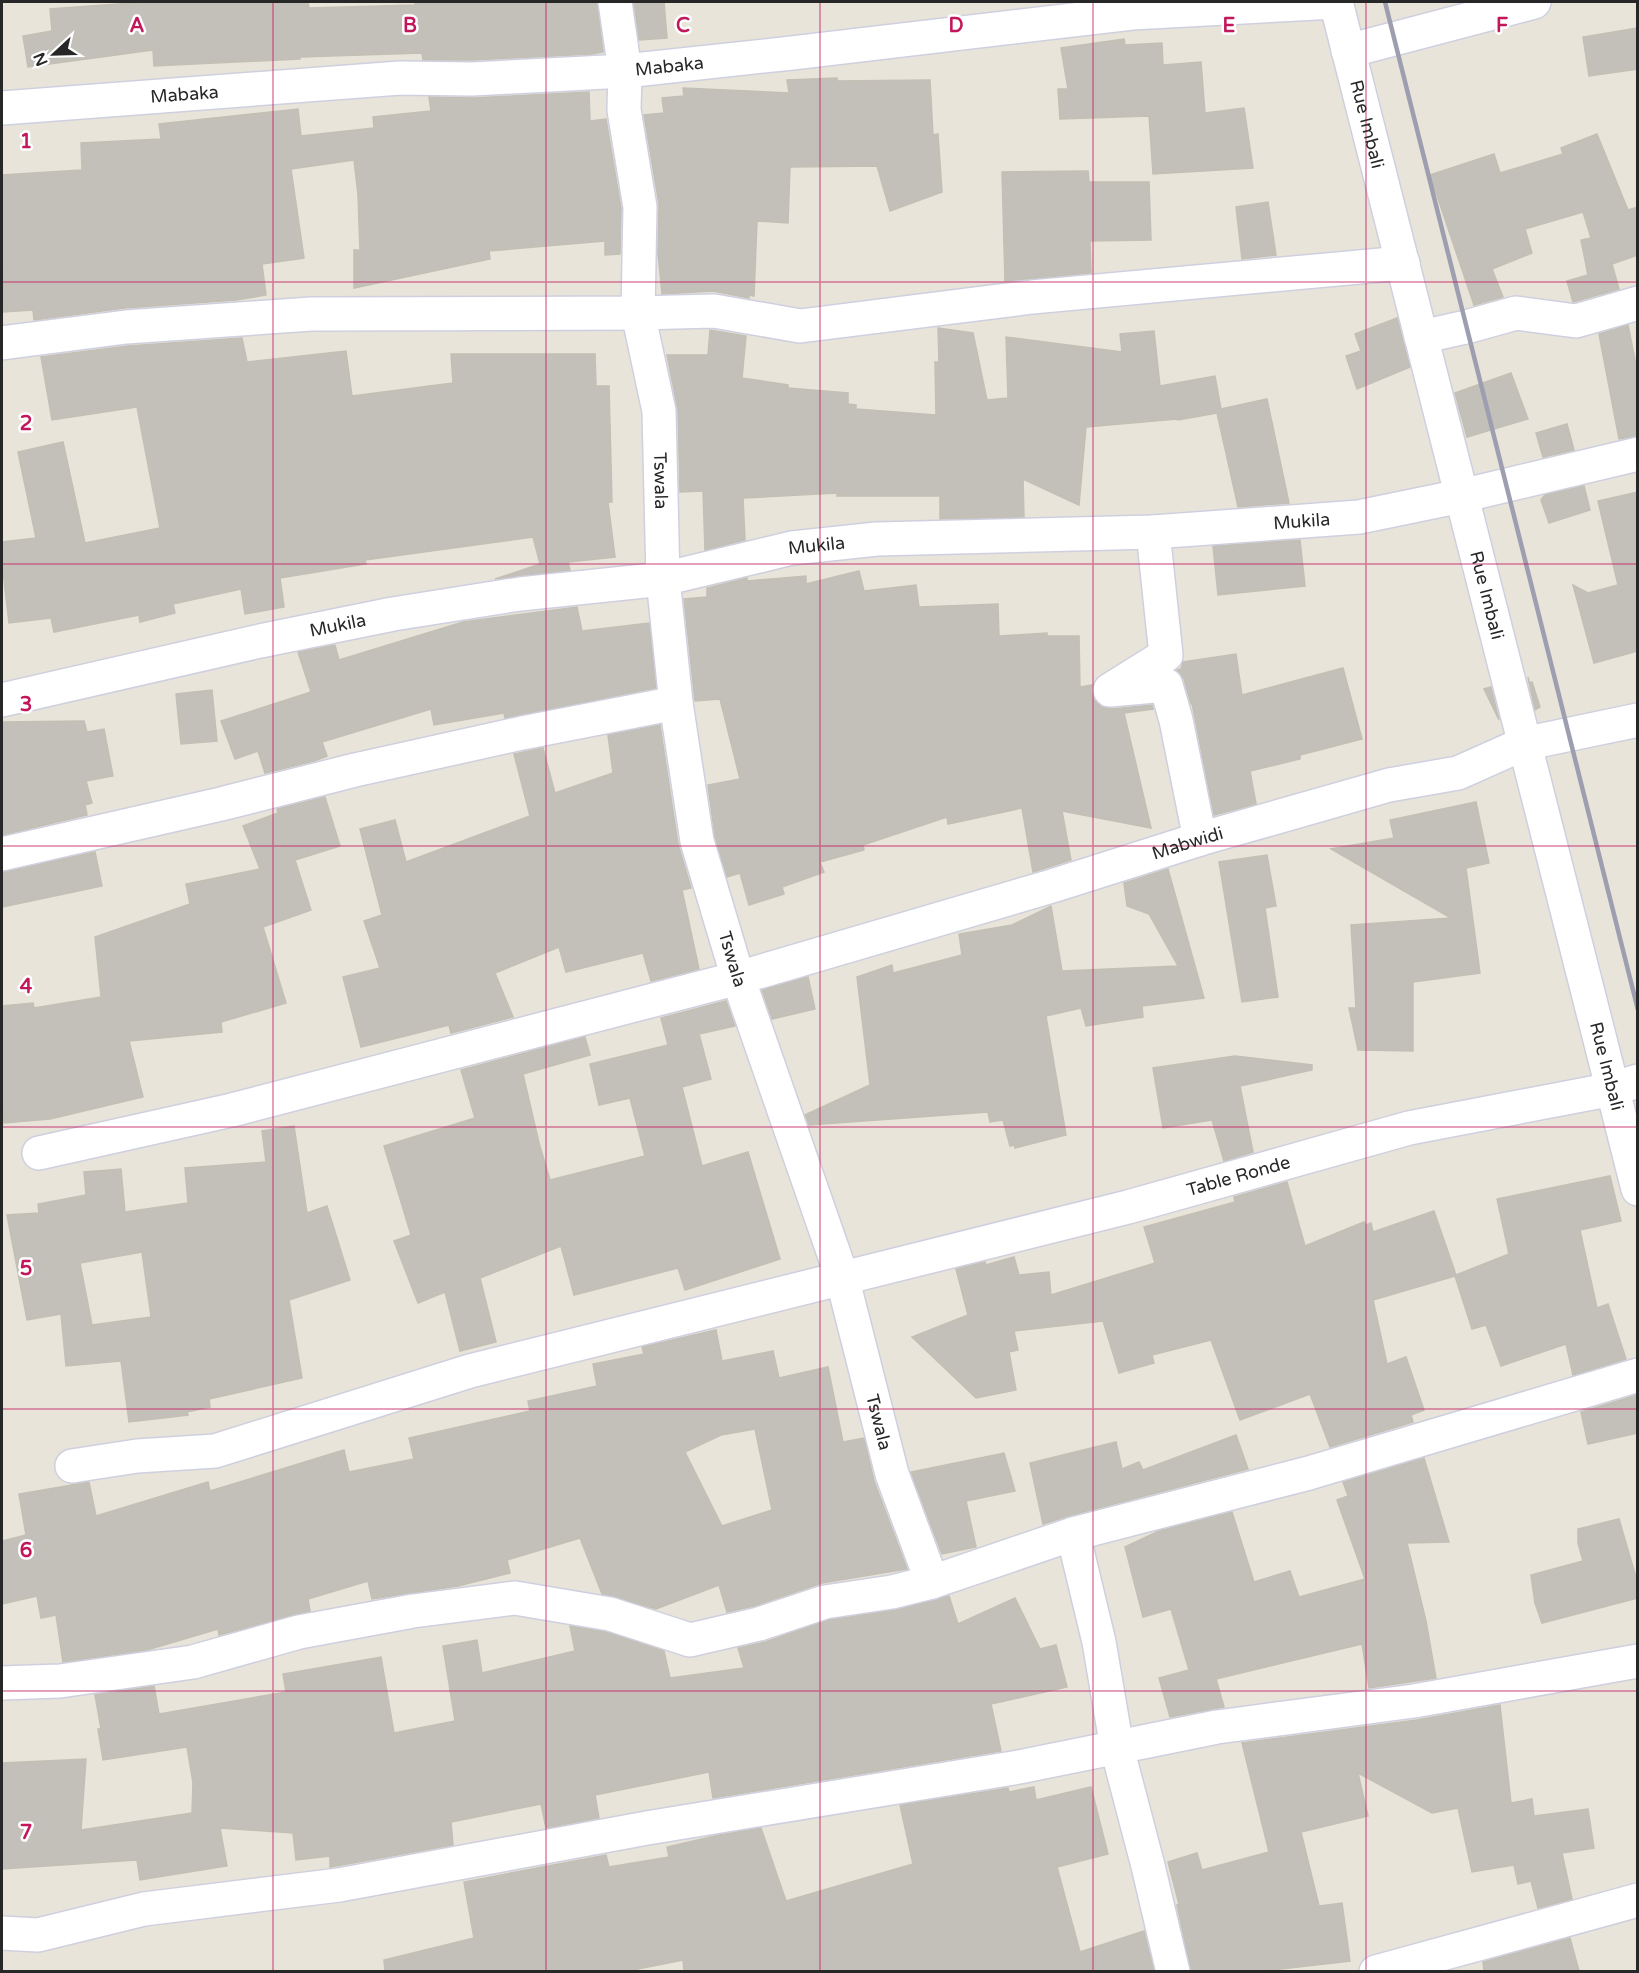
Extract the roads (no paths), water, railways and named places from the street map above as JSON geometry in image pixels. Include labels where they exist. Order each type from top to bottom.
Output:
[{"type":"street","points":[[615,2],[625,71]]},
{"type":"street","name":"Mabaka","points":[[2,108],[400,78],[472,79],[625,71],[1132,13],[1335,2]]},
{"type":"street","name":"Rue Imbali","points":[[1335,2],[1422,337],[1523,744],[1625,1085],[1638,1189]]},
{"type":"street","points":[[1348,51],[1534,2]]},
{"type":"street","name":"Tswala","points":[[625,71],[624,110],[640,207],[638,313],[659,411],[663,579],[676,703],[697,841],[738,978],[842,1277],[892,1474],[932,1582]]},
{"type":"street","points":[[2,343],[126,327],[312,314],[714,311],[800,326],[1032,297],[1403,263]]},
{"type":"street","points":[[1422,337],[1516,313],[1576,321],[1638,303]]},
{"type":"street","name":"Mukila","points":[[2,700],[260,641],[393,614],[520,594],[663,579],[792,548],[877,539],[1153,532],[1359,517],[1461,496],[1638,454]]},
{"type":"street","points":[[1153,532],[1166,655],[1110,690],[1166,685],[1176,720],[1200,839]]},
{"type":"street","points":[[2,854],[221,804],[366,767],[676,703]]},
{"type":"street","name":"Mabwidi","points":[[39,1153],[232,1110],[738,978],[1052,886],[1200,839],[1389,785],[1458,773],[1523,744],[1638,720]]},
{"type":"street","name":"Table Ronde","points":[[72,1466],[137,1456],[215,1451],[470,1371],[1128,1207],[1409,1128],[1625,1085]]},
{"type":"street","points":[[2,1683],[60,1681],[193,1662],[299,1632],[412,1611],[515,1598],[610,1614],[690,1640],[759,1624],[825,1602],[892,1592],[932,1582],[1073,1534],[1310,1473],[1638,1375]]},
{"type":"street","points":[[1073,1534],[1100,1642],[1117,1748],[1173,1971]]},
{"type":"street","points":[[2,1933],[38,1935],[144,1909],[339,1885],[647,1828],[1019,1767],[1217,1727],[1414,1701],[1638,1661]]},
{"type":"street","points":[[1376,1971],[1638,1900]]},
{"type":"railway","points":[[1385,2],[1638,1010]]}]
